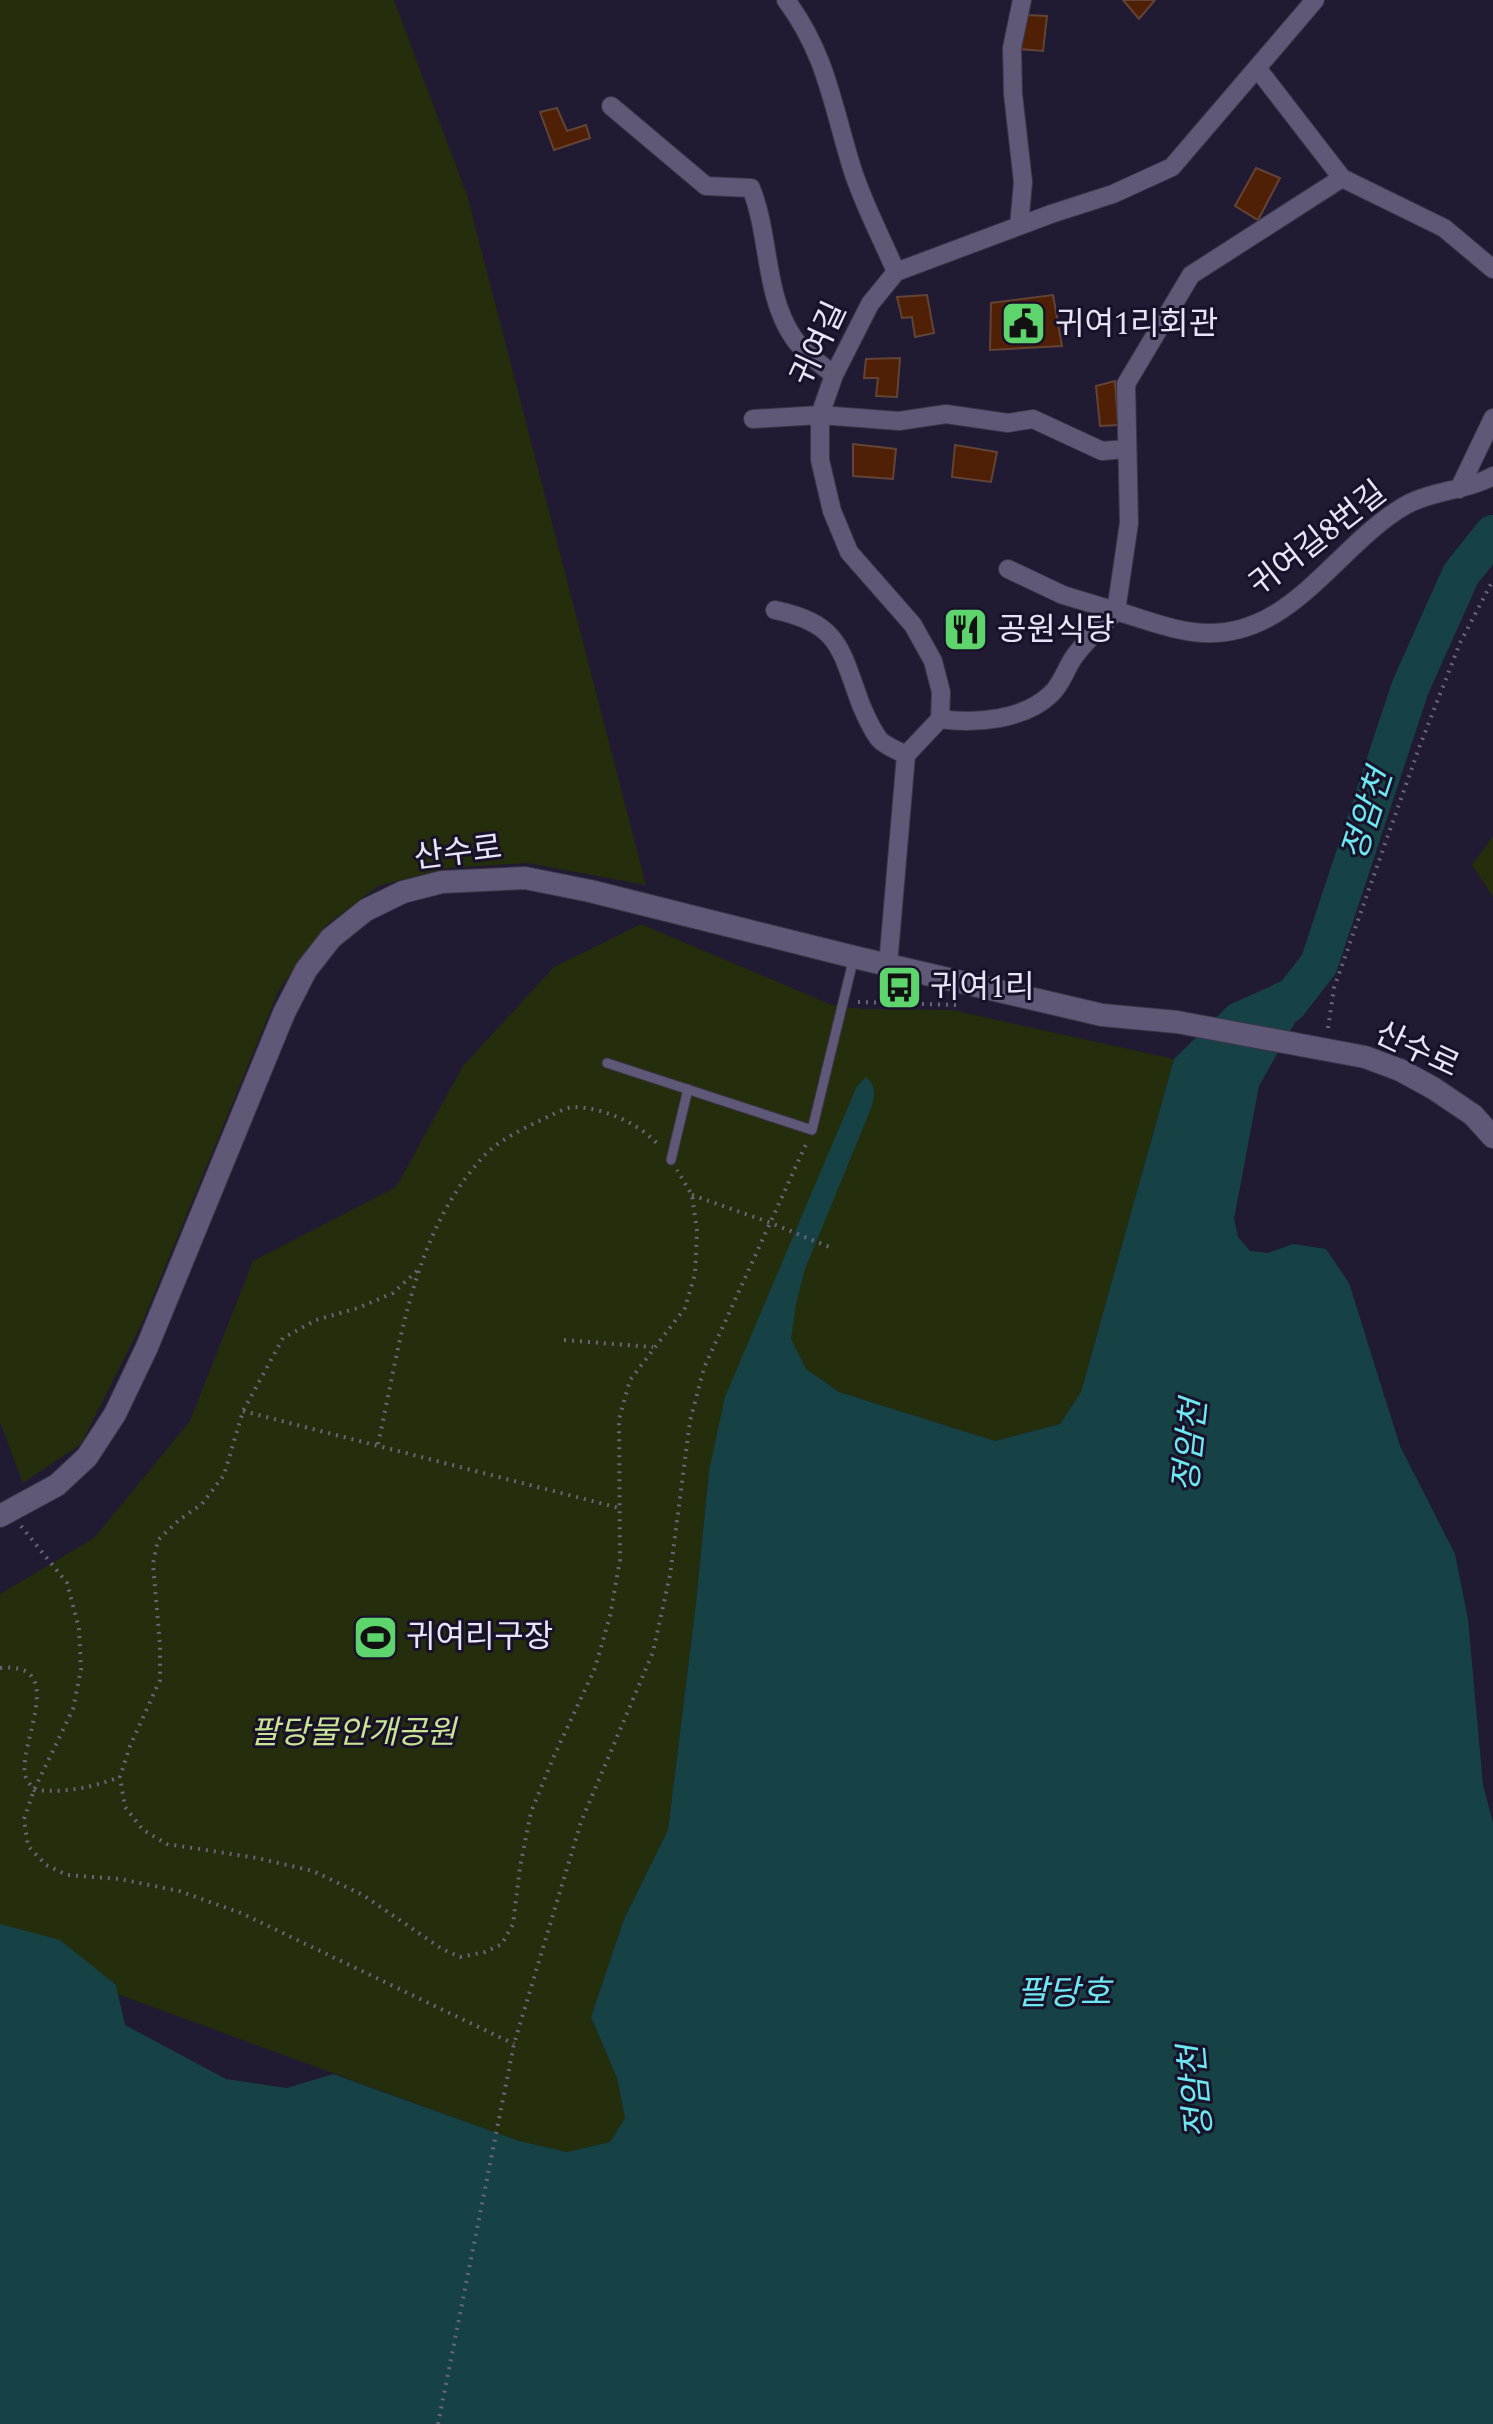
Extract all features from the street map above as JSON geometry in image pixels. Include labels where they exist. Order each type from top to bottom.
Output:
[{"type":"main road","name":"산수로","points":[[5,1514],[57,1485],[87,1457],[115,1414],[147,1347],[284,1013],[306,970],[331,938],[366,910],[403,892],[442,882],[525,878],[1102,1015],[1177,1022],[1365,1057],[1400,1070],[1473,1115],[1493,1137]]},
{"type":"street","points":[[786,0],[813,40],[828,78],[851,166],[896,272],[1113,194],[1172,167],[1315,0]]},
{"type":"street","points":[[1019,226],[1023,182],[1013,94],[1012,48],[1022,0]]},
{"type":"street","points":[[1257,68],[1342,178],[1444,228],[1493,269]]},
{"type":"street","points":[[611,106],[706,186],[751,188],[778,307],[793,337],[834,375]]},
{"type":"street","points":[[888,965],[906,755],[940,719],[965,723],[998,718],[1036,706],[1054,692],[1075,656],[1116,611],[1129,523],[1125,449],[1126,384],[1191,275],[1342,178]]},
{"type":"street","name":"귀여길","points":[[896,272],[870,304],[834,375],[820,415],[820,460],[832,511],[849,552],[913,625],[933,661],[941,692],[940,719]]},
{"type":"street","points":[[753,419],[820,415],[899,421],[946,414],[1008,423],[1033,419],[1102,451],[1125,449]]},
{"type":"street","points":[[1459,489],[1493,418]]},
{"type":"street","name":"귀여길8번길","points":[[1008,569],[1063,595],[1116,611],[1193,632],[1226,631],[1261,623],[1290,605],[1381,523],[1407,505],[1493,476]]},
{"type":"street","points":[[775,610],[804,616],[827,630],[842,654],[867,718],[880,741],[906,755]]},
{"type":"lane","points":[[607,1063],[812,1130],[854,957]]},
{"type":"lane","points":[[671,1160],[688,1089]]},
{"type":"path","points":[[1325,1050],[1334,988],[1403,793],[1460,643],[1493,580]]},
{"type":"path","points":[[378,1444],[417,1271],[451,1197],[485,1153],[537,1122],[572,1106],[614,1116],[648,1132],[671,1160],[692,1195],[697,1231],[695,1274],[685,1308],[630,1380],[619,1419],[620,1560],[610,1616],[595,1668],[531,1812],[513,1924],[502,1944],[485,1952],[460,1957],[442,1949],[363,1895],[313,1871],[257,1858],[167,1844],[143,1830],[125,1807],[120,1777],[130,1746],[160,1680],[153,1564],[158,1540],[202,1504],[224,1475],[243,1411],[283,1338],[316,1320],[358,1308],[393,1293],[417,1271]]},
{"type":"path","points":[[438,2424],[514,2044],[581,1822],[653,1652],[670,1575],[690,1421],[704,1368],[812,1130]]},
{"type":"path","points":[[692,1195],[834,1249]]},
{"type":"path","points":[[564,1340],[653,1347]]},
{"type":"path","points":[[243,1411],[619,1508]]},
{"type":"path","points":[[5,1514],[67,1583],[79,1628],[81,1669],[73,1709],[34,1790],[24,1819],[28,1846],[46,1865],[67,1875],[120,1879],[179,1891],[241,1913],[514,2044]]},
{"type":"path","points":[[0,1668],[13,1666],[30,1674],[37,1687],[37,1708],[24,1760],[25,1777],[34,1790],[63,1793],[120,1777]]},
{"type":"green space","points":[[0,0],[394,0],[467,195],[646,885],[527,863],[448,868],[378,886],[325,926],[279,990],[142,1323],[81,1444],[23,1483],[0,1422]]},
{"type":"green space","points":[[1493,836],[1493,897],[1472,865]]},
{"type":"green space","name":"팔당물안개공원","points":[[641,924],[832,1005],[861,1009],[952,1010],[1174,1059],[1081,1392],[1060,1424],[995,1441],[839,1392],[806,1369],[709,1471],[668,1830],[624,1919],[591,2017],[617,2078],[625,2118],[610,2142],[567,2152],[518,2141],[0,1951],[0,1594],[94,1538],[190,1421],[253,1261],[396,1187],[463,1066],[554,967]]},
{"type":"water","name":"팔당호","points":[[1319,964],[1301,1012],[1259,1086],[1234,1219],[1238,1237],[1250,1251],[1268,1253],[1293,1244],[1326,1249],[1349,1283],[1400,1446],[1455,1554],[1468,1619],[1483,1785],[1493,1823],[1493,2424],[0,2424],[0,1924],[60,1940],[116,1985],[125,2025],[226,2079],[287,2088],[333,2074],[519,2141],[567,2152],[610,2142],[625,2118],[617,2078],[591,2017],[624,1919],[668,1830],[709,1471],[725,1397],[857,1086],[866,1077],[872,1084],[872,1106],[805,1269],[796,1304],[791,1339],[806,1369],[839,1392],[995,1441],[1060,1424],[1081,1392],[1174,1059],[1229,1005]]},
{"type":"building","points":[[1123,0],[1155,0],[1139,19]]},
{"type":"building","points":[[1024,15],[1047,16],[1043,51],[1020,49]]},
{"type":"building","points":[[557,108],[567,131],[586,125],[590,138],[554,150],[540,112]]},
{"type":"building","points":[[1256,168],[1280,178],[1258,220],[1235,206]]},
{"type":"building","points":[[927,295],[934,333],[915,337],[912,317],[902,318],[897,297]]},
{"type":"building","name":"귀여1리회관","points":[[1053,295],[1062,346],[990,350],[991,303]]},
{"type":"building","points":[[900,358],[897,397],[876,396],[878,378],[864,378],[866,359]]},
{"type":"building","points":[[1115,381],[1118,425],[1100,426],[1096,386]]},
{"type":"building","points":[[853,444],[896,449],[893,479],[853,476]]},
{"type":"building","points":[[955,445],[997,452],[991,482],[952,477]]},
{"type":"waterway","name":"정암천","points":[[1288,1004],[1319,964],[1410,688],[1461,574],[1493,534]]},
{"type":"place","name":"귀여1리회관","points":[[1024,324]]},
{"type":"place","name":"공원식당","points":[[966,630]]},
{"type":"place","name":"귀여1리","points":[[899,987]]},
{"type":"place","name":"귀여리구장","points":[[375,1637]]}]
